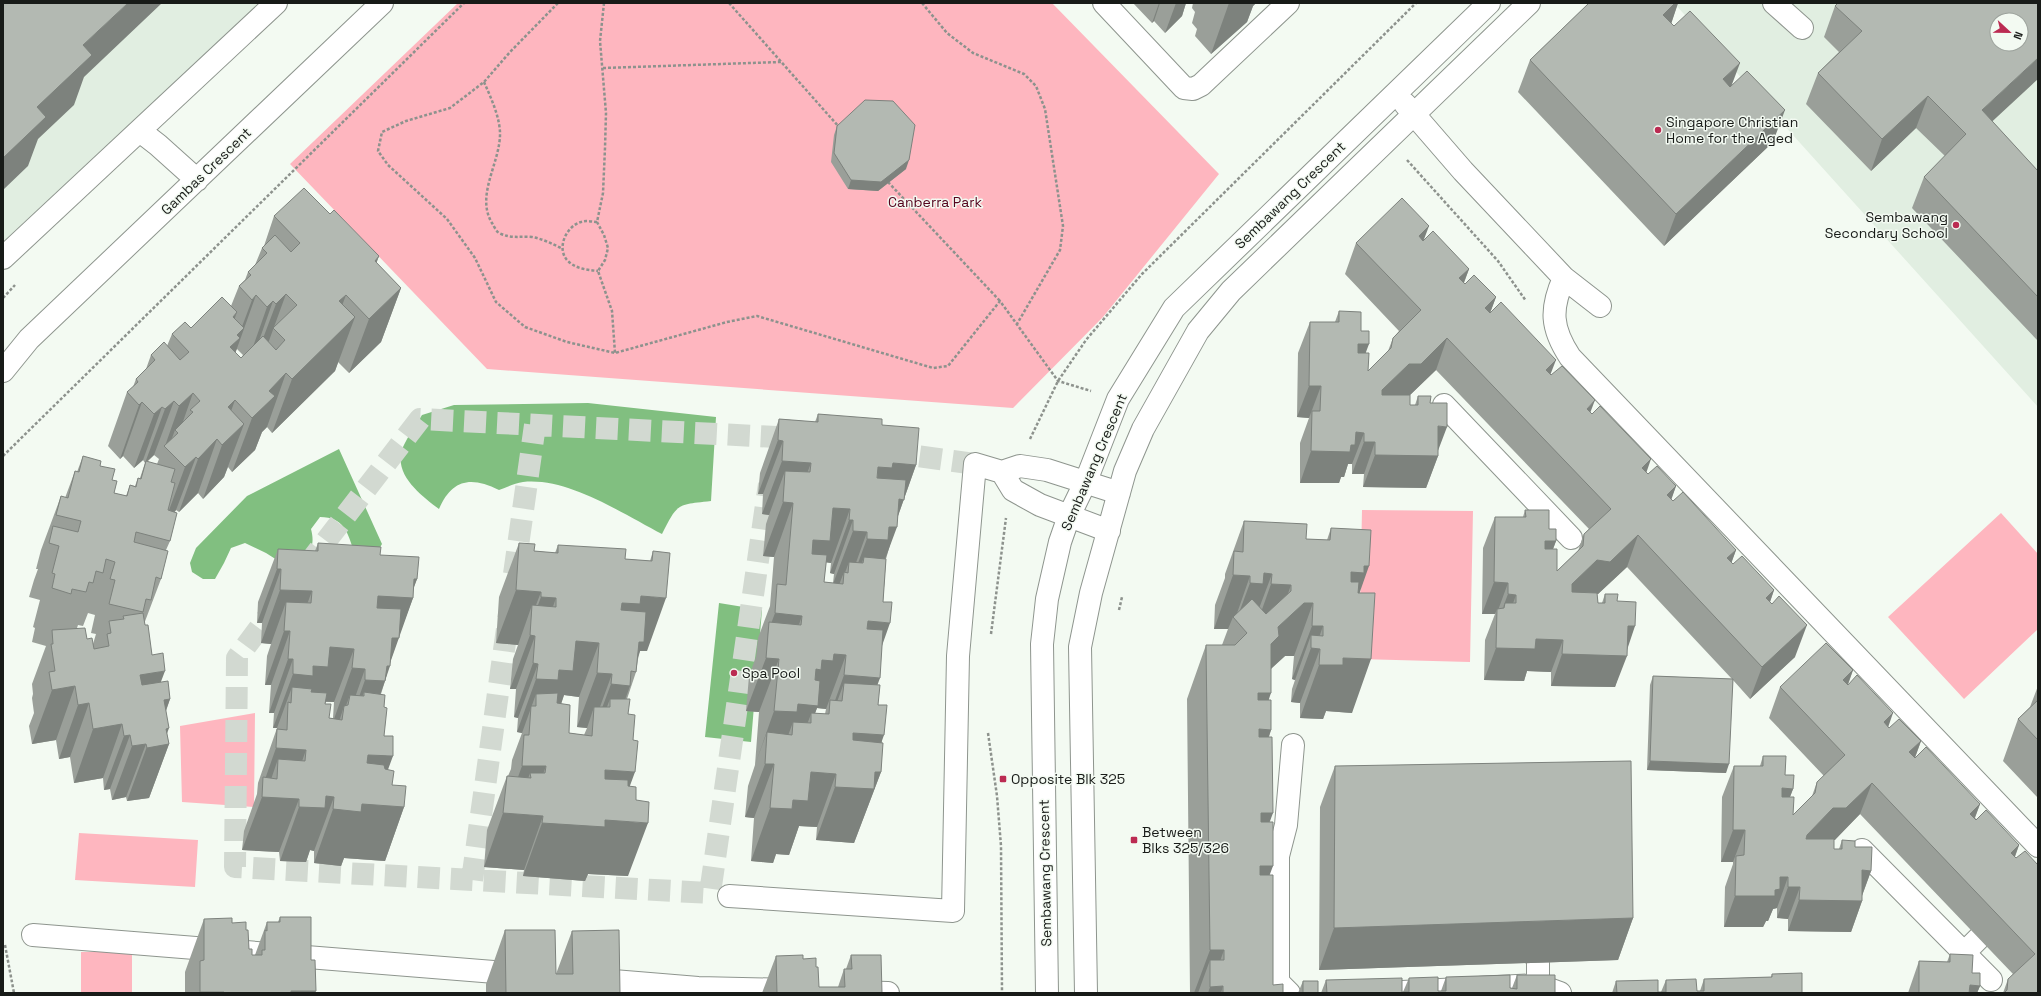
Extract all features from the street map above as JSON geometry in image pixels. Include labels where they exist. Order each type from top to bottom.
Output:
[{"type":"street","points":[[3,258],[276,3]]},
{"type":"street","name":"Gambas Crescent","points":[[3,371],[30,339],[382,3]]},
{"type":"street","points":[[1104,3],[1184,88],[1194,89],[1201,85],[1288,3]]},
{"type":"street","name":"Sembawang Crescent","points":[[1047,993],[1042,644],[1047,599],[1060,542],[1069,516],[1086,481],[1118,399],[1174,308],[1489,3]]},
{"type":"street","name":"Sembawang Crescent","points":[[1086,993],[1080,647],[1091,593],[1125,471],[1143,429],[1198,332],[1231,291],[1529,3]]},
{"type":"street","points":[[1774,3],[1802,28]]},
{"type":"street","points":[[1395,93],[1463,171],[1564,278],[1600,306]]},
{"type":"street","points":[[140,131],[197,180]]},
{"type":"street","points":[[1564,278],[1558,292],[1554,308],[1555,330],[1559,341],[1626,430],[2038,846]]},
{"type":"street","name":"Gambas Crescent","points":[[3,354],[30,339]]},
{"type":"street","points":[[1444,405],[1550,502],[1572,538]]},
{"type":"street","points":[[729,896],[953,911],[958,656],[976,464],[1002,472],[1020,466],[1046,470],[1086,481],[1119,493]]},
{"type":"street","points":[[1002,472],[1013,490],[1040,504],[1109,531]]},
{"type":"street","points":[[1289,993],[1278,982],[1278,856],[1286,825],[1293,745]]},
{"type":"street","points":[[1862,850],[1991,980]]},
{"type":"street","points":[[33,935],[542,976]]},
{"type":"street","points":[[1964,953],[1979,938]]},
{"type":"street","points":[[1538,963],[1538,985]]},
{"type":"street","points":[[565,977],[698,990],[888,993]]},
{"type":"street","points":[[1383,993],[1538,985],[1560,993]]},
{"type":"path","points":[[3,456],[464,3]]},
{"type":"path","points":[[558,3],[510,52],[484,82],[450,108],[406,121],[382,132],[378,151],[388,165],[447,219],[475,258],[496,302],[525,327],[567,342],[615,353],[727,322],[758,316],[933,368],[948,366],[1000,301]]},
{"type":"path","points":[[598,271],[605,260],[608,248],[604,235],[597,222],[603,193],[605,148],[606,113],[600,41],[604,3]]},
{"type":"path","points":[[730,3],[841,130]]},
{"type":"path","points":[[922,3],[947,33],[973,53],[1024,74],[1036,86],[1045,109],[1063,226],[1060,250],[1017,324]]},
{"type":"path","points":[[603,68],[781,62]]},
{"type":"path","points":[[484,82],[494,105],[500,131],[497,156],[485,200],[488,217],[498,232],[512,238],[530,237],[543,239],[563,249]]},
{"type":"path","points":[[887,181],[1000,301],[1058,381],[1118,399]]},
{"type":"path","points":[[597,222],[582,222],[571,228],[563,239],[563,249],[568,261],[580,268],[598,271]]},
{"type":"path","points":[[598,271],[612,311],[615,353]]},
{"type":"path","points":[[1119,613],[1124,590]]},
{"type":"path","points":[[4,943],[14,993]]},
{"type":"shaded area","points":[[3,3],[289,3],[3,270]]},
{"type":"shaded area","name":"Sembawang Secondary School","points":[[1674,3],[2038,3],[2038,407]]},
{"type":"shaded area","points":[[588,403],[716,417],[711,501],[691,503],[679,507],[671,516],[662,534],[613,507],[595,499],[558,485],[540,482],[523,482],[499,490],[480,483],[463,483],[450,491],[439,509],[410,483],[401,466],[403,447],[422,415],[454,405]]},
{"type":"shaded area","points":[[339,449],[382,544],[374,557],[354,552],[344,527],[335,520],[320,517],[311,529],[311,548],[300,560],[288,567],[266,553],[245,543],[231,548],[215,579],[203,579],[192,572],[190,563],[196,548],[247,496]]},
{"type":"shaded area","name":"Spa Pool","points":[[719,603],[762,610],[751,742],[705,737]]},
{"type":"green space","name":"Canberra Park","points":[[458,3],[1052,3],[1219,174],[1103,317],[1013,408],[487,369],[290,164]]},
{"type":"green space","points":[[1362,510],[1473,511],[1470,662],[1359,659]]},
{"type":"green space","points":[[2001,513],[2038,554],[2038,629],[1964,699],[1888,617]]},
{"type":"green space","points":[[255,713],[254,807],[182,802],[180,726]]},
{"type":"green space","points":[[79,833],[198,840],[195,887],[75,880]]},
{"type":"green space","points":[[132,951],[132,993],[81,993],[81,952]]},
{"type":"building","points":[[3,3],[128,3],[83,45],[92,55],[37,107],[46,117],[3,158]]},
{"type":"building","name":"Singapore Christian Home for the Aged","points":[[1589,3],[1675,3],[1663,15],[1674,26],[1690,11],[1740,63],[1723,79],[1730,87],[1747,71],[1785,110],[1676,214],[1530,60]]},
{"type":"building","points":[[1838,3],[2038,3],[2038,58],[1982,110],[2038,171],[2038,297],[1924,177],[1966,134],[1928,96],[1882,139],[1818,73],[1862,31],[1835,6]]},
{"type":"building","points":[[865,100],[893,101],[915,125],[909,160],[881,182],[851,180],[834,153],[837,126]]},
{"type":"building","points":[[304,188],[330,214],[334,210],[379,256],[375,261],[401,288],[369,319],[346,295],[339,301],[355,317],[292,379],[286,373],[269,391],[275,396],[252,418],[235,400],[228,407],[244,424],[222,445],[217,439],[198,459],[196,457],[185,467],[164,446],[178,433],[175,430],[193,412],[190,410],[200,401],[193,393],[179,406],[174,401],[165,409],[162,407],[154,414],[142,402],[139,405],[127,392],[138,382],[136,379],[155,360],[151,355],[164,342],[180,360],[189,352],[172,334],[185,322],[191,328],[222,297],[237,312],[233,317],[244,328],[237,335],[240,338],[230,347],[241,358],[263,336],[276,350],[285,340],[273,328],[297,305],[286,294],[276,304],[273,301],[267,307],[256,295],[252,300],[239,286],[251,275],[248,272],[267,253],[262,248],[275,235],[291,252],[300,243],[274,216]]},
{"type":"building","points":[[1402,198],[1429,226],[1419,236],[1423,241],[1433,231],[1469,269],[1459,278],[1465,284],[1474,275],[1496,297],[1485,308],[1490,313],[1501,302],[1556,360],[1546,370],[1551,375],[1562,366],[1595,400],[1587,409],[1592,414],[1600,406],[1651,459],[1642,468],[1648,474],[1657,466],[1676,486],[1667,495],[1673,501],[1683,492],[1736,550],[1727,558],[1733,564],[1742,556],[1774,590],[1766,598],[1772,604],[1779,596],[1807,625],[1762,667],[1638,535],[1610,562],[1597,560],[1572,584],[1572,592],[1597,593],[1598,603],[1605,603],[1605,594],[1618,594],[1617,601],[1636,602],[1635,626],[1628,626],[1627,656],[1562,654],[1563,640],[1536,639],[1535,649],[1496,648],[1497,609],[1504,608],[1505,603],[1516,603],[1516,595],[1508,594],[1508,583],[1494,582],[1495,517],[1526,517],[1525,510],[1549,510],[1549,529],[1556,529],[1556,541],[1545,541],[1545,549],[1557,549],[1557,571],[1583,546],[1584,534],[1611,509],[1447,338],[1421,364],[1409,364],[1382,390],[1382,395],[1410,395],[1410,405],[1418,405],[1418,396],[1431,396],[1430,403],[1447,403],[1447,427],[1438,426],[1438,456],[1375,455],[1375,442],[1364,442],[1364,433],[1356,432],[1355,445],[1351,445],[1350,452],[1311,451],[1312,411],[1320,411],[1321,386],[1309,386],[1310,322],[1339,322],[1339,311],[1361,312],[1361,331],[1369,331],[1369,344],[1358,344],[1358,353],[1369,353],[1368,371],[1391,348],[1393,338],[1421,310],[1356,243]]},
{"type":"building","points":[[818,414],[882,419],[882,425],[919,428],[916,465],[893,463],[892,468],[878,467],[877,478],[906,480],[904,500],[899,499],[897,527],[889,527],[888,540],[867,539],[867,532],[853,531],[853,520],[849,520],[850,509],[833,508],[830,541],[813,540],[812,554],[827,555],[824,582],[843,584],[844,572],[848,573],[849,562],[863,563],[864,557],[886,559],[883,602],[892,602],[890,623],[868,621],[867,629],[883,630],[880,678],[844,675],[846,655],[834,654],[833,661],[822,660],[821,670],[816,669],[815,680],[820,681],[818,706],[798,704],[797,712],[774,711],[779,659],[766,658],[769,622],[801,625],[802,616],[775,613],[777,584],[786,585],[793,503],[783,502],[785,471],[810,472],[811,463],[782,461],[783,441],[778,440],[779,419],[818,422]]},
{"type":"building","points":[[83,456],[101,461],[100,466],[115,469],[112,480],[117,481],[114,493],[127,496],[130,485],[136,487],[138,478],[141,479],[146,461],[175,469],[171,482],[175,483],[168,510],[177,513],[170,541],[136,532],[134,542],[168,551],[161,579],[156,577],[151,600],[146,599],[143,612],[109,604],[115,580],[110,579],[115,562],[106,559],[103,573],[96,571],[93,583],[89,582],[86,592],[72,589],[71,594],[52,588],[55,574],[52,573],[59,546],[49,543],[53,526],[78,532],[81,521],[56,515],[61,496],[68,498],[75,471],[79,472]]},
{"type":"building","points":[[1244,521],[1307,524],[1306,539],[1330,540],[1331,528],[1371,530],[1369,566],[1364,566],[1364,573],[1351,572],[1351,582],[1359,582],[1358,593],[1375,593],[1371,659],[1343,658],[1343,665],[1319,665],[1320,649],[1311,648],[1311,635],[1323,636],[1323,626],[1312,626],[1313,603],[1304,603],[1278,627],[1279,636],[1271,644],[1271,693],[1258,693],[1258,700],[1271,700],[1271,730],[1259,729],[1259,737],[1272,737],[1273,813],[1261,813],[1261,822],[1273,822],[1273,866],[1260,866],[1260,875],[1273,875],[1273,985],[1283,984],[1283,993],[1223,993],[1223,986],[1210,987],[1210,960],[1224,960],[1224,950],[1210,950],[1206,645],[1235,645],[1247,633],[1233,617],[1252,599],[1266,614],[1291,591],[1291,585],[1271,584],[1272,574],[1264,573],[1263,584],[1250,583],[1250,576],[1233,575],[1234,551],[1243,552]]},
{"type":"building","points":[[318,543],[381,547],[380,555],[419,557],[417,579],[414,579],[413,598],[378,596],[377,608],[401,609],[399,638],[392,638],[390,666],[387,666],[385,681],[365,680],[365,669],[352,668],[354,649],[330,647],[328,667],[313,666],[313,676],[293,674],[293,659],[288,659],[290,631],[284,631],[286,602],[311,603],[312,591],[280,590],[281,569],[277,569],[278,549],[318,551]]},
{"type":"building","points":[[519,543],[535,544],[534,551],[558,553],[558,545],[626,549],[625,559],[652,561],[653,551],[670,553],[666,598],[641,596],[640,604],[622,603],[621,610],[646,612],[644,642],[639,642],[636,672],[631,671],[630,686],[611,684],[612,674],[597,673],[599,643],[576,641],[573,671],[559,670],[558,680],[536,679],[538,664],[533,663],[535,636],[530,635],[532,605],[556,607],[556,598],[541,597],[541,592],[516,590]]},
{"type":"building","points":[[143,613],[145,625],[148,625],[152,655],[163,653],[165,671],[140,675],[142,685],[168,681],[170,699],[164,700],[169,728],[166,729],[169,744],[147,748],[146,744],[132,746],[130,735],[124,736],[122,724],[93,729],[89,703],[78,705],[75,686],[52,690],[49,672],[55,671],[51,644],[53,644],[52,630],[85,628],[87,639],[92,638],[94,649],[109,646],[107,634],[111,633],[109,621],[124,619],[123,616]]},
{"type":"building","points":[[1826,643],[1853,670],[1843,680],[1848,685],[1857,675],[1893,713],[1884,722],[1889,728],[1899,719],[1921,741],[1909,752],[1915,758],[1926,747],[1980,804],[1970,814],[1976,820],[1986,810],[2019,845],[2011,853],[2016,858],[2025,851],[2038,865],[2038,993],[2004,993],[2007,990],[2008,979],[2035,954],[1872,783],[1846,808],[1833,808],[1807,835],[1806,839],[1834,839],[1834,849],[1842,849],[1842,840],[1855,841],[1855,847],[1872,847],[1871,871],[1862,870],[1862,901],[1799,900],[1800,887],[1788,887],[1788,877],[1780,877],[1780,889],[1775,890],[1775,896],[1735,896],[1736,856],[1744,855],[1745,830],[1733,830],[1734,766],[1763,766],[1763,756],[1786,756],[1785,775],[1794,775],[1793,789],[1782,788],[1782,797],[1794,797],[1793,815],[1815,793],[1817,782],[1845,755],[1780,687]]},
{"type":"building","points":[[1653,676],[1733,679],[1729,764],[1650,761]]},
{"type":"building","points":[[844,683],[880,685],[878,705],[887,705],[884,735],[853,733],[853,740],[883,743],[881,772],[875,772],[874,789],[835,787],[836,774],[811,772],[808,801],[793,800],[792,809],[770,808],[774,764],[765,764],[767,732],[792,735],[793,722],[811,723],[811,713],[829,714],[830,700],[842,701]]},
{"type":"building","points":[[292,687],[312,689],[311,692],[327,693],[325,704],[331,704],[329,718],[342,720],[344,706],[348,705],[350,695],[364,696],[364,692],[385,695],[384,707],[387,708],[384,736],[393,736],[393,756],[368,755],[367,763],[384,765],[385,769],[394,771],[392,785],[406,786],[404,807],[362,804],[361,812],[333,809],[334,797],[326,796],[325,808],[299,807],[299,799],[262,797],[263,777],[277,779],[278,759],[305,761],[306,750],[276,748],[277,729],[287,730],[288,702],[291,703]]},
{"type":"building","points":[[558,693],[557,703],[570,705],[569,733],[592,736],[594,707],[610,707],[610,699],[630,699],[628,714],[635,715],[633,740],[638,741],[635,772],[605,770],[605,779],[628,780],[628,786],[636,787],[636,800],[649,802],[648,823],[605,820],[605,827],[542,823],[543,816],[503,813],[507,776],[531,778],[530,773],[545,773],[546,766],[522,766],[524,735],[529,735],[531,706],[536,706],[536,694]]},
{"type":"building","points":[[2038,700],[2038,740],[2018,719]]},
{"type":"building","points":[[1631,761],[1633,918],[1334,928],[1335,766]]},
{"type":"building","points":[[280,917],[311,917],[311,960],[315,960],[316,991],[291,991],[291,993],[200,992],[200,961],[204,960],[204,919],[232,918],[232,923],[246,922],[249,949],[252,949],[252,955],[262,955],[262,950],[265,950],[265,930],[267,931],[267,922],[280,922]]},
{"type":"building","points":[[505,930],[555,930],[556,974],[573,974],[572,931],[619,930],[620,993],[506,993]]},
{"type":"building","points":[[1950,954],[1973,955],[1972,973],[1980,973],[1980,986],[1970,985],[1969,993],[1919,993],[1919,961],[1950,962]]},
{"type":"building","points":[[803,955],[803,959],[816,958],[819,987],[845,987],[844,969],[852,969],[851,955],[881,955],[882,993],[777,993],[776,956]]},
{"type":"building","points":[[1802,973],[1802,993],[1617,993],[1616,981],[1658,980],[1658,992],[1666,992],[1666,980],[1696,979],[1697,991],[1704,991],[1704,979],[1772,977],[1772,974]]},
{"type":"building","points":[[1510,975],[1510,988],[1517,989],[1517,975],[1555,975],[1555,993],[1327,993],[1326,980],[1402,978],[1402,992],[1409,992],[1409,978],[1438,977],[1438,991],[1446,991],[1446,977]]},
{"type":"building","points":[[1303,981],[1318,981],[1318,993],[1303,993]]},
{"type":"tunnel","points":[[306,567],[420,419],[776,437],[802,441]]},
{"type":"tunnel","points":[[514,574],[535,425]]},
{"type":"tunnel","points":[[887,452],[975,464]]},
{"type":"tunnel","points":[[279,602],[237,658],[235,867],[710,893],[769,484]]},
{"type":"tunnel","points":[[472,880],[509,614]]},
{"type":"place","name":"Singapore Christian Home for the Aged","points":[[1658,130]]},
{"type":"place","name":"Sembawang Secondary School","points":[[1956,225]]},
{"type":"place","name":"Spa Pool","points":[[734,673]]},
{"type":"place","name":"Opposite Blk 325","points":[[1003,779]]},
{"type":"place","name":"Between Blks 325/326","points":[[1134,840]]}]
